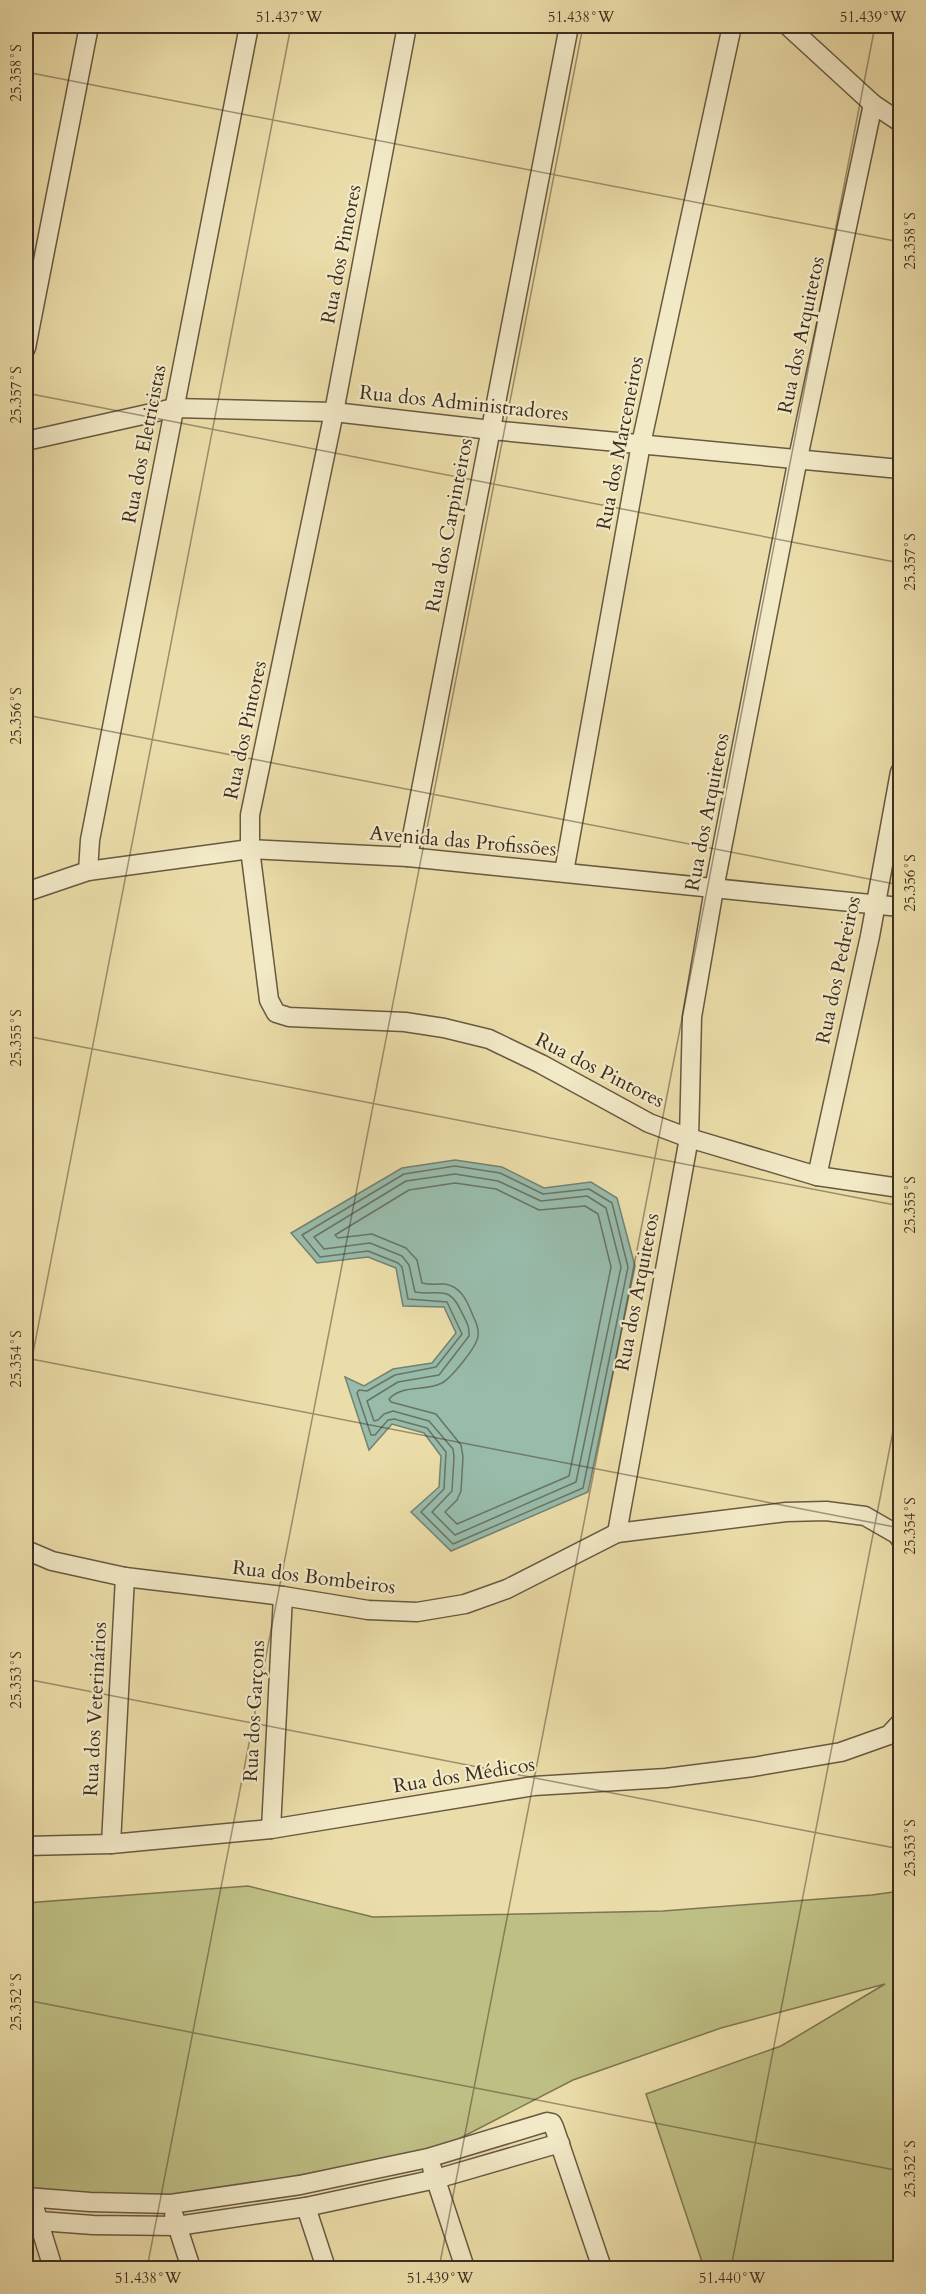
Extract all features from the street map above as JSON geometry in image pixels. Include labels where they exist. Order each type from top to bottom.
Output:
[{"type":"street","points":[[26,348],[89,26]]},
{"type":"street","name":"Rua dos Eletricistas","points":[[88,871],[90,840],[249,26]]},
{"type":"street","name":"Rua dos Pintores","points":[[407,26],[334,412],[250,815],[250,849],[269,1000],[276,1013],[289,1017],[405,1022],[444,1028],[489,1040],[541,1064],[650,1123],[689,1138]]},
{"type":"street","name":"Rua dos Carpinteiros","points":[[408,857],[569,26]]},
{"type":"street","name":"Rua dos Marceneiros","points":[[564,872],[642,444],[732,26]]},
{"type":"street","points":[[788,26],[873,104],[900,122]]},
{"type":"street","name":"Rua dos Arquitetos","points":[[617,1533],[689,1138],[692,1017],[714,889],[798,458],[873,104]]},
{"type":"street","name":"Rua dos Administradores","points":[[26,441],[174,408],[334,412],[491,430],[900,469]]},
{"type":"street","name":"Rua dos Pedreiros","points":[[817,1176],[876,903],[900,772]]},
{"type":"street","name":"Avenida das Profissões","points":[[26,892],[88,871],[250,849],[408,857],[900,906]]},
{"type":"street","points":[[689,1138],[817,1176],[900,1188]]},
{"type":"street","name":"Rua dos Bombeiros","points":[[26,1550],[52,1561],[125,1577],[283,1596],[368,1610],[417,1612],[465,1604],[507,1589],[617,1533],[786,1512],[826,1511],[865,1516],[898,1535],[900,1539]]},
{"type":"street","name":"Rua dos Veterinários","points":[[111,1844],[125,1577]]},
{"type":"street","name":"Rua dos Garçons","points":[[271,1829],[283,1596]]},
{"type":"street","name":"Rua dos Médicos","points":[[26,1846],[111,1844],[271,1829],[534,1786],[666,1778],[753,1767],[841,1752],[889,1735],[900,1723]]},
{"type":"street","points":[[53,2268],[32,2220],[29,2197],[90,2202],[171,2204],[291,2186],[428,2158],[547,2122],[552,2123],[554,2127],[602,2268]]},
{"type":"street","points":[[32,2220],[177,2226],[306,2206],[436,2179],[560,2143]]},
{"type":"street","points":[[428,2158],[465,2268]]},
{"type":"street","points":[[306,2206],[311,2182]]},
{"type":"street","points":[[291,2186],[306,2206],[326,2268]]},
{"type":"street","points":[[171,2204],[191,2268]]},
{"type":"green space","points":[[248,1886],[373,1917],[663,1911],[900,1891],[900,2268],[704,2268],[646,2094],[781,2046],[885,1984],[721,2028],[573,2080],[441,2148],[279,2179],[161,2206],[26,2194],[26,1903]]},
{"type":"water","points":[[455,1160],[502,1167],[544,1188],[591,1182],[617,1198],[635,1266],[588,1492],[451,1551],[411,1512],[439,1487],[441,1456],[424,1433],[392,1424],[369,1450],[345,1377],[364,1386],[393,1369],[432,1363],[456,1333],[444,1307],[403,1306],[396,1268],[368,1257],[317,1263],[291,1233],[402,1168]]}]
